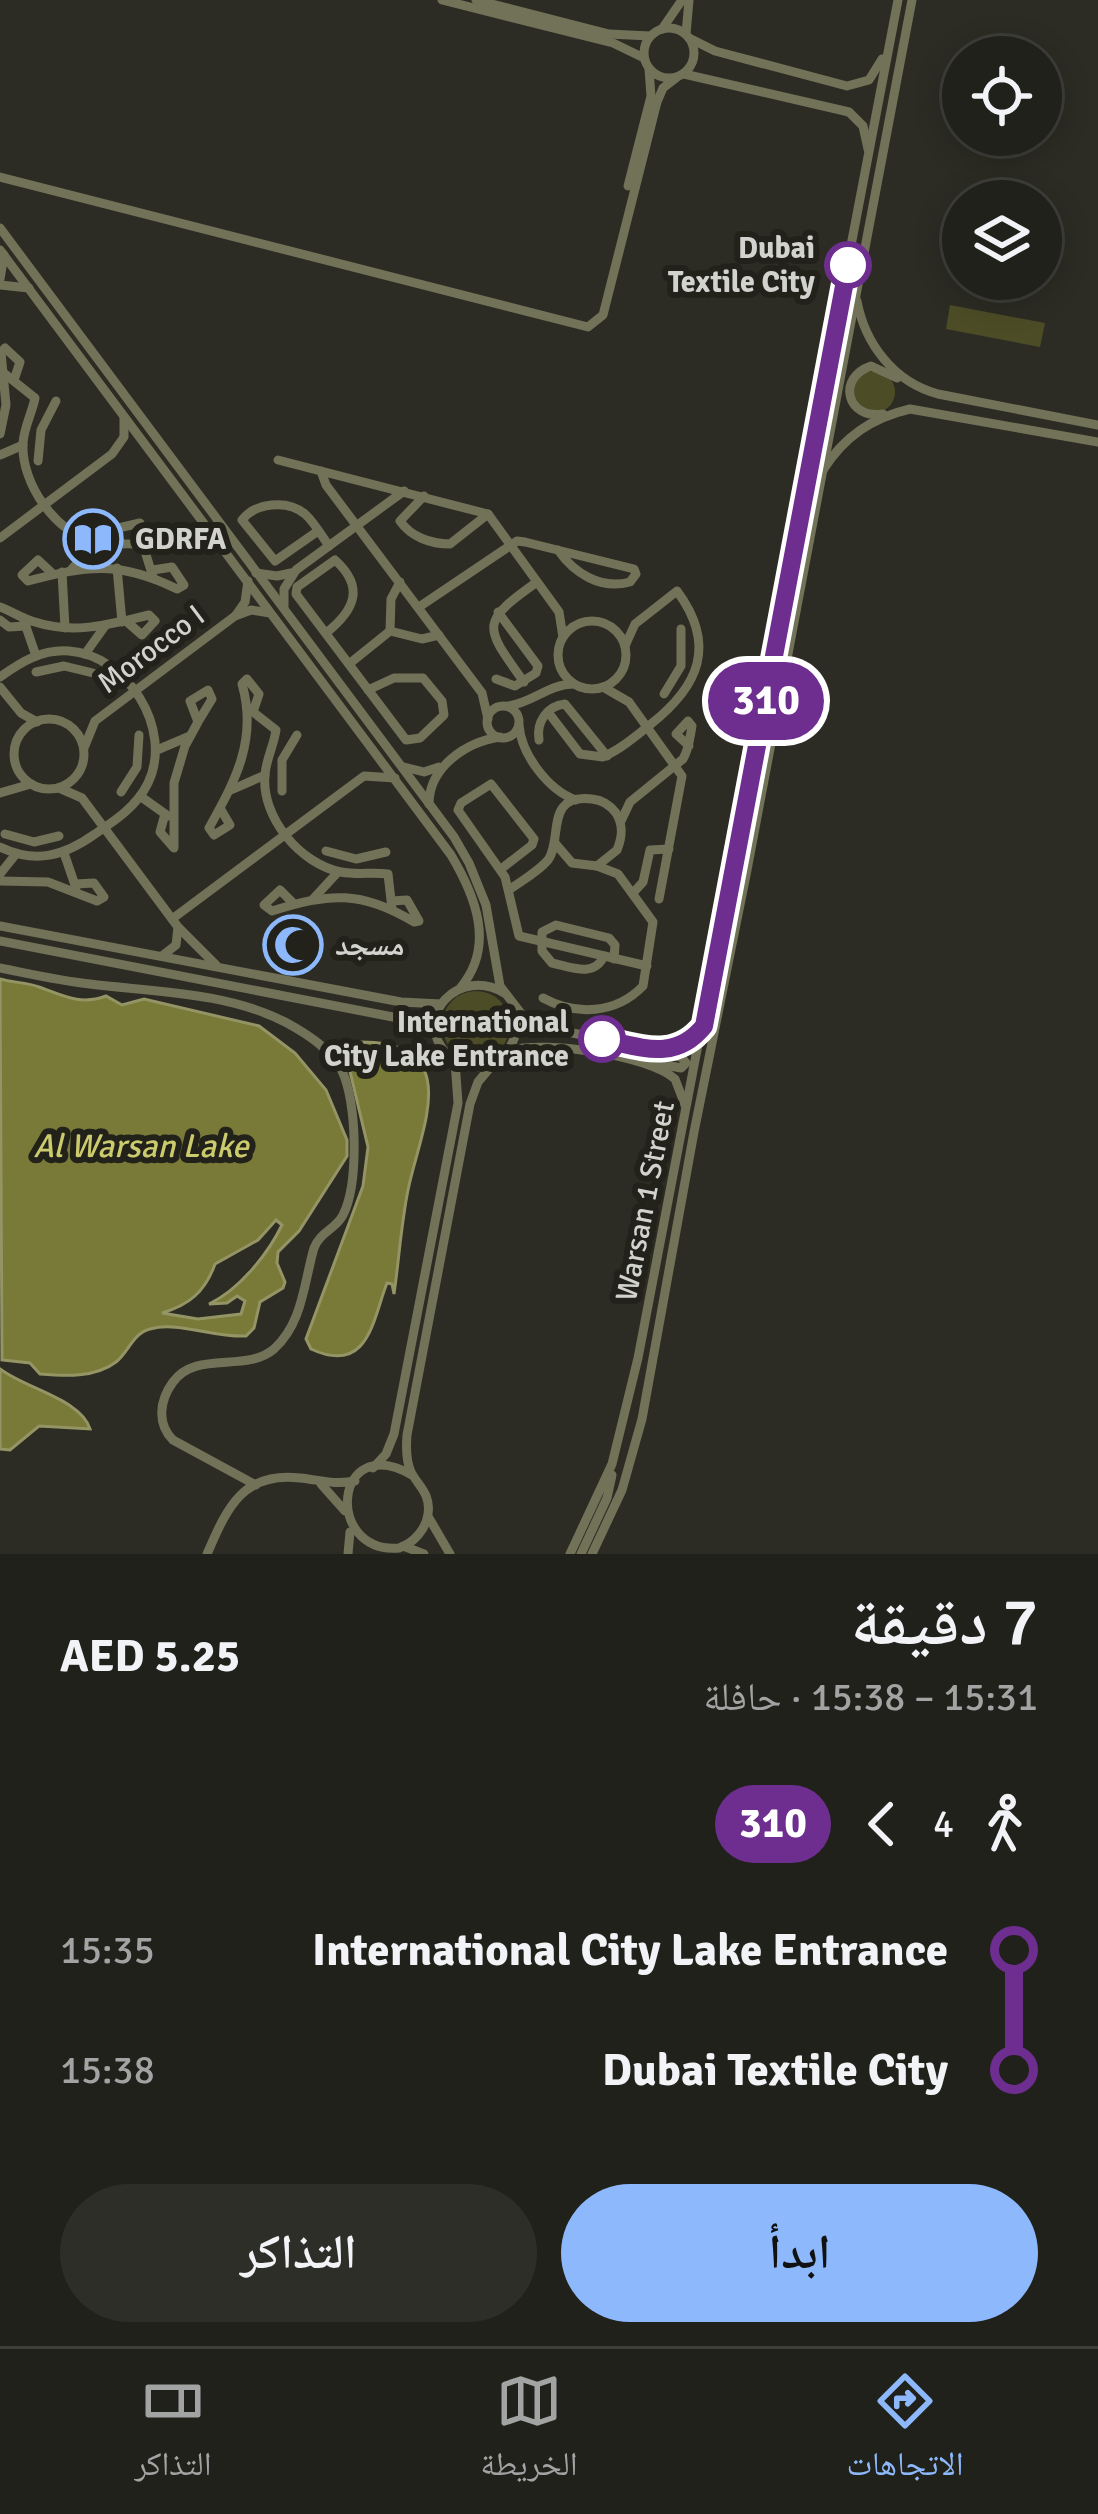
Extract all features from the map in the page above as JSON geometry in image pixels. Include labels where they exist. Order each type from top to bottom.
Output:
[{"type":"street","points":[[442,0],[614,39],[650,36],[686,0]]},
{"type":"street","points":[[476,0],[614,39],[658,76],[680,76],[849,112],[863,126],[869,160]]},
{"type":"street","points":[[0,177],[588,326],[603,315],[658,98],[694,57],[687,36],[686,0]]},
{"type":"street","name":"Warsan 1 Street","points":[[569,1554],[612,1463],[638,1358],[898,0]]},
{"type":"street","name":"Warsan 1 Street","points":[[592,1554],[622,1490],[642,1419],[911,0]]},
{"type":"street","points":[[662,29],[674,28],[715,51],[853,86],[877,71],[893,25]]},
{"type":"street","points":[[628,186],[651,96],[646,64],[650,36]]},
{"type":"street","points":[[0,228],[222,530],[272,613],[443,842],[471,895],[481,948],[474,970],[441,1004],[436,1032],[442,1048],[455,1060],[476,1067],[493,1064]]},
{"type":"street","points":[[2,252],[0,282],[29,288]]},
{"type":"street","points":[[2,252],[200,516],[284,608],[462,849],[489,919],[496,972],[515,1009],[548,1028],[684,1058],[686,1065],[678,1068],[544,1046],[511,1050]]},
{"type":"street","points":[[857,285],[869,340],[913,385]]},
{"type":"street","points":[[74,347],[96,370],[103,366]]},
{"type":"street","points":[[1098,425],[938,394],[871,366],[853,376],[848,389],[851,403],[868,415],[910,409],[1098,442]]},
{"type":"street","points":[[0,434],[9,377],[34,398],[23,445],[27,472],[44,505],[63,525],[95,543],[143,545],[153,573],[116,568],[62,572]]},
{"type":"street","points":[[38,460],[41,430],[56,401]]},
{"type":"street","points":[[820,475],[836,450],[858,430],[910,409]]},
{"type":"street","points":[[112,454],[124,436],[124,416]]},
{"type":"street","points":[[26,426],[41,430]]},
{"type":"street","points":[[0,455],[23,445]]},
{"type":"street","points":[[0,538],[112,454],[131,448],[151,452]]},
{"type":"street","points":[[278,460],[488,514],[564,624],[559,664],[549,687]]},
{"type":"street","points":[[321,471],[326,485],[482,693],[505,706],[519,722],[524,749]]},
{"type":"street","points":[[252,577],[296,570],[404,490]]},
{"type":"street","points":[[424,496],[400,521],[416,536],[432,542],[450,544],[488,514]]},
{"type":"street","points":[[318,531],[275,561],[242,520],[260,507],[302,512],[318,531],[329,546]]},
{"type":"street","points":[[200,516],[205,513],[222,530]]},
{"type":"street","points":[[86,523],[114,529],[140,523]]},
{"type":"street","points":[[113,544],[114,529]]},
{"type":"street","points":[[418,607],[509,544],[521,541],[558,550],[634,569],[636,574],[630,583],[620,585],[578,574],[558,550]]},
{"type":"street","points":[[62,572],[95,543]]},
{"type":"street","points":[[326,633],[347,614],[353,586],[351,576],[335,560],[296,589],[326,633],[407,742],[425,734],[443,716],[442,701],[422,678],[394,678],[368,689]]},
{"type":"street","points":[[0,608],[24,622],[64,628],[124,621],[116,568]]},
{"type":"street","points":[[284,608],[284,589],[296,570]]},
{"type":"street","points":[[62,572],[64,628]]},
{"type":"street","name":"Morocco I","points":[[235,616],[252,577]]},
{"type":"street","points":[[349,664],[390,631],[392,599],[400,582]]},
{"type":"street","points":[[524,682],[494,639],[498,611],[537,582]]},
{"type":"street","points":[[548,712],[583,756],[607,756],[681,698],[696,670],[697,630],[677,591],[634,624],[623,669],[629,702]]},
{"type":"street","name":"Morocco I","points":[[84,748],[95,721],[235,616],[251,610],[272,613]]},
{"type":"street","points":[[496,679],[510,686],[524,682],[536,673],[537,664],[498,611]]},
{"type":"street","points":[[559,612],[609,625],[634,624]]},
{"type":"street","points":[[0,620],[9,627],[24,622]]},
{"type":"street","points":[[563,638],[586,621]]},
{"type":"street","points":[[24,622],[36,656]]},
{"type":"street","points":[[609,625],[625,646]]},
{"type":"street","points":[[85,654],[105,626]]},
{"type":"street","points":[[664,694],[681,666],[681,629]]},
{"type":"street","points":[[390,631],[422,639],[439,635]]},
{"type":"street","points":[[62,650],[64,666]]},
{"type":"street","points":[[0,676],[36,656],[62,650],[106,663],[133,690],[149,716],[157,750],[140,796],[64,854],[37,858],[0,847]]},
{"type":"street","points":[[559,664],[574,684]]},
{"type":"street","points":[[36,672],[64,666],[92,673]]},
{"type":"street","points":[[681,666],[696,670]]},
{"type":"street","points":[[603,687],[623,669]]},
{"type":"street","points":[[0,687],[16,708],[37,722]]},
{"type":"street","points":[[476,743],[492,711],[530,701],[549,687],[603,687],[629,702],[676,766],[682,783],[659,899]]},
{"type":"street","points":[[482,693],[490,730],[524,749],[556,791],[560,812]]},
{"type":"street","points":[[402,766],[424,772],[444,765],[476,743],[513,734],[530,701]]},
{"type":"street","points":[[538,740],[538,728],[548,712],[560,704],[570,706],[607,756]]},
{"type":"street","points":[[16,708],[21,734],[17,767],[31,784],[82,798]]},
{"type":"street","points":[[220,808],[246,745],[250,710],[277,730],[265,776],[269,807],[286,834],[306,855],[338,872],[388,874],[392,905],[354,897],[294,904]]},
{"type":"street","name":"Morocco I","points":[[68,725],[95,721]]},
{"type":"street","points":[[21,734],[37,722],[68,725],[84,748],[79,773],[82,798],[175,923],[220,968]]},
{"type":"street","points":[[140,796],[169,816],[176,773],[198,722]]},
{"type":"street","points":[[122,792],[137,767],[139,735]]},
{"type":"street","points":[[282,791],[282,760],[297,735]]},
{"type":"street","points":[[157,750],[190,736]]},
{"type":"street","points":[[364,776],[370,745]]},
{"type":"street","points":[[618,874],[621,823],[630,802],[676,766],[689,746]]},
{"type":"street","points":[[268,758],[282,760]]},
{"type":"street","points":[[429,804],[431,781],[444,765]]},
{"type":"street","points":[[3,791],[17,767]]},
{"type":"street","points":[[137,767],[153,771]]},
{"type":"street","points":[[59,788],[79,773]]},
{"type":"street","points":[[231,790],[265,776]]},
{"type":"street","points":[[175,923],[364,776],[395,778]]},
{"type":"street","points":[[3,791],[31,784]]},
{"type":"street","points":[[501,869],[534,839],[491,784],[461,803],[458,810],[501,869],[518,935],[647,966]]},
{"type":"street","points":[[556,791],[576,800],[630,802]]},
{"type":"street","points":[[509,890],[545,864],[560,812],[576,800]]},
{"type":"street","points":[[606,804],[621,823]]},
{"type":"street","points":[[5,834],[34,842],[58,836]]},
{"type":"street","points":[[34,842],[37,858]]},
{"type":"street","points":[[554,842],[572,863]]},
{"type":"street","points":[[633,893],[644,882],[650,850],[669,849]]},
{"type":"street","points":[[597,866],[617,850]]},
{"type":"street","points":[[326,851],[356,860],[386,852]]},
{"type":"street","points":[[16,854],[0,877],[76,887],[64,854]]},
{"type":"street","points":[[356,860],[356,874]]},
{"type":"street","points":[[543,998],[565,1007],[598,1011],[639,992],[653,922],[618,874],[597,866],[545,864]]},
{"type":"street","points":[[313,900],[338,872]]},
{"type":"street","points":[[161,957],[176,945],[175,923]]},
{"type":"street","points":[[556,925],[609,938],[615,945],[609,957],[592,970],[552,963],[543,955],[540,942],[545,928],[556,925]]},
{"type":"street","points":[[0,926],[401,1002],[441,1004]]},
{"type":"street","points":[[0,941],[400,1018],[436,1032]]},
{"type":"street","points":[[0,968],[253,1009],[307,1036],[342,1070],[354,1142],[350,1196],[340,1220],[315,1245],[303,1299],[283,1338],[254,1359],[184,1371],[172,1383],[162,1406],[162,1425],[170,1437],[256,1485]]},
{"type":"street","points":[[461,987],[486,985],[503,993]]},
{"type":"street","points":[[350,1526],[365,1543],[382,1552],[403,1546],[419,1534],[428,1516],[428,1498],[412,1475],[407,1435],[470,1104],[478,1082],[511,1050],[518,1034],[515,1009]]},
{"type":"street","points":[[645,1048],[680,1047],[704,1026]]},
{"type":"street","points":[[349,1554],[346,1499],[355,1481],[386,1454],[394,1435],[458,1103],[455,1060]]},
{"type":"street","points":[[627,1061],[672,1076],[681,1088],[687,1114]]},
{"type":"street","points":[[581,1554],[607,1498],[612,1463]]},
{"type":"street","points":[[371,1470],[393,1467],[412,1475]]},
{"type":"street","points":[[207,1554],[226,1509],[256,1485],[292,1477],[321,1484],[355,1481]]},
{"type":"street","points":[[321,1484],[346,1512]]},
{"type":"street","points":[[428,1516],[450,1554]]},
{"type":"street","points":[[403,1546],[424,1554]]},
{"type":"shaded area","points":[[950,305],[1045,323],[1040,347],[946,329]]},
{"type":"shaded area","points":[[874,371],[889,377],[895,392],[889,407],[874,413],[859,407],[853,392],[859,377]]},
{"type":"shaded area","points":[[476,991],[500,1001],[510,1025],[500,1049],[476,1059],[452,1049],[442,1025],[452,1001]]},
{"type":"water","name":"Al Warsan Lake","points":[[0,979],[71,998],[106,996],[122,1005],[144,999],[259,1026],[295,1053],[326,1090],[347,1140],[347,1156],[299,1231],[278,1252],[285,1282],[260,1302],[254,1328],[246,1336],[150,1329],[116,1362],[80,1375],[40,1374],[30,1363],[2,1360]],"holes":[[[276,1220],[282,1225],[252,1270],[209,1304],[227,1303],[237,1296],[245,1301],[241,1314],[198,1319],[162,1313],[195,1296],[215,1264],[258,1240]]]},
{"type":"water","points":[[360,1042],[393,1046],[414,1057],[425,1073],[429,1093],[406,1203],[394,1294],[392,1284],[387,1283],[372,1326],[357,1349],[330,1355],[311,1349],[306,1339],[363,1186],[368,1147],[348,1063],[348,1052]]},
{"type":"water","points":[[0,1369],[76,1410],[90,1429],[39,1426],[10,1450],[0,1449]]},
{"type":"bus line","name":"310","points":[[602,1039],[668,1050],[691,1041],[704,1026],[848,265]]},
{"type":"place","name":"Dubai Textile City","points":[[848,265]]},
{"type":"place","name":"GDRFA","points":[[93,539]]},
{"type":"place","name":"مسجد","points":[[293,945]]},
{"type":"place","name":"International City Lake Entrance","points":[[602,1039]]}]
